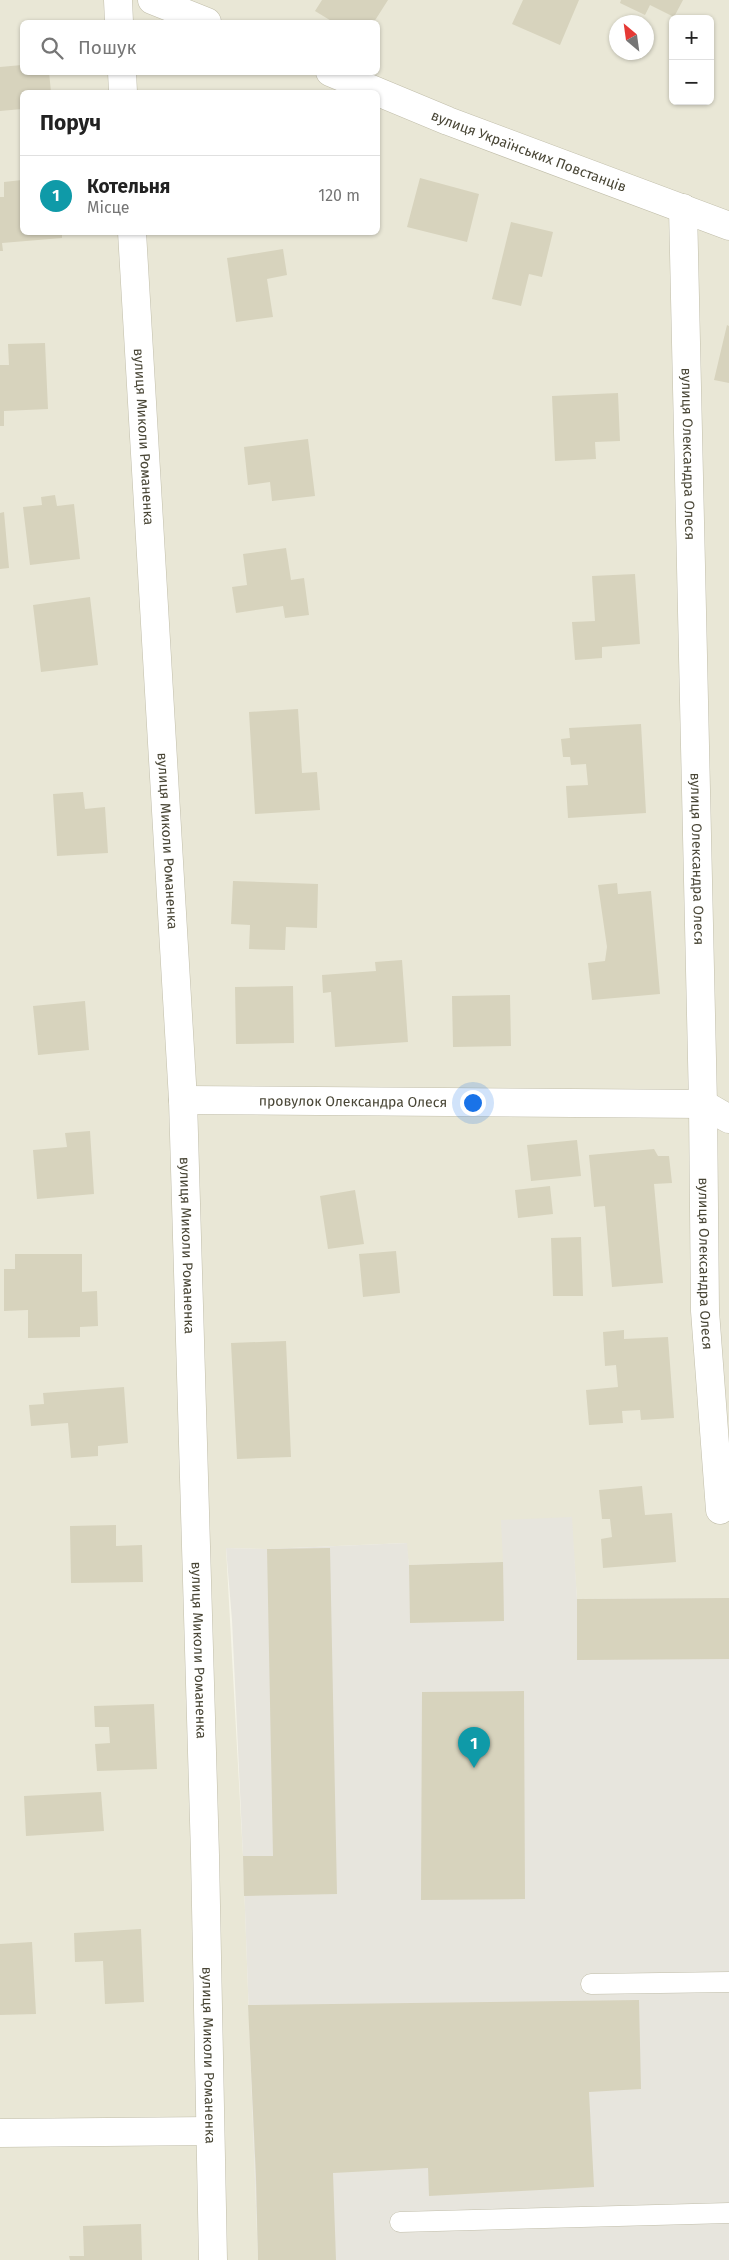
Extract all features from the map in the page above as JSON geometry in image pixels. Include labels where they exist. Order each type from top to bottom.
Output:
[{"type":"street","points":[[118,0],[119,20]]},
{"type":"street","points":[[152,0],[202,20]]},
{"type":"street","points":[[122,75],[123,90]]},
{"type":"street","name":"вулиця Українських Повстанців","points":[[337,75],[373,90]]},
{"type":"street","name":"вулиця Українських Повстанців","points":[[380,93],[448,121],[729,226]]},
{"type":"street","name":"вулиця Олександра Олеся","points":[[683,208],[703,1104],[705,1311],[720,1510]]},
{"type":"street","name":"вулиця Миколи Романенка","points":[[132,235],[183,1100],[204,1835],[213,2260]]},
{"type":"street","name":"провулок Олександра Олеся","points":[[183,1100],[703,1104],[729,1119]]},
{"type":"street","points":[[0,2133],[210,2131]]},
{"type":"lane","points":[[590,1984],[729,1982]]},
{"type":"lane","points":[[400,2222],[729,2213]]},
{"type":"shaded area","points":[[0,0],[729,0],[729,1598],[577,1599],[571,1517],[503,1562],[409,1565],[406,1543],[267,1549],[226,1548],[243,1856],[258,2260],[0,2260]]},
{"type":"shaded area","points":[[572,1517],[577,1599],[729,1598],[729,2260],[258,2260],[243,1856],[232,1620],[226,1548],[267,1549],[407,1543],[409,1565],[503,1562],[501,1520]]},
{"type":"building","points":[[322,0],[388,0],[375,20],[330,20],[315,11]]},
{"type":"building","points":[[523,0],[579,0],[560,45],[512,24]]},
{"type":"building","points":[[621,0],[683,0],[675,15],[670,15],[650,5],[645,15],[620,3]]},
{"type":"building","points":[[20,65],[20,75],[49,75],[51,90],[20,90],[20,109],[0,111],[0,67]]},
{"type":"building","points":[[420,178],[479,194],[467,242],[407,227]]},
{"type":"building","points":[[20,180],[20,235],[62,235],[62,238],[2,243],[3,251],[0,251],[0,197],[4,197],[4,182]]},
{"type":"building","points":[[511,222],[553,232],[542,277],[529,274],[521,306],[492,299]]},
{"type":"building","points":[[283,249],[287,275],[267,279],[273,317],[236,322],[227,258]]},
{"type":"building","points":[[727,325],[729,326],[729,383],[714,380]]},
{"type":"building","points":[[45,343],[48,409],[4,411],[4,426],[0,426],[0,365],[9,365],[8,344]]},
{"type":"building","points":[[618,393],[620,441],[595,442],[596,459],[555,461],[552,396]]},
{"type":"building","points":[[308,439],[315,496],[272,501],[270,482],[248,485],[244,447]]},
{"type":"building","points":[[55,495],[57,506],[74,504],[80,559],[30,565],[23,507],[42,505],[41,497]]},
{"type":"building","points":[[4,512],[9,568],[0,569],[0,513]]},
{"type":"building","points":[[286,548],[291,580],[304,578],[309,615],[285,618],[283,606],[236,613],[232,587],[247,585],[243,554]]},
{"type":"building","points":[[635,574],[640,644],[602,647],[602,658],[575,660],[572,622],[595,621],[592,576]]},
{"type":"building","points":[[90,597],[98,665],[41,672],[33,605]]},
{"type":"building","points":[[298,709],[302,773],[317,772],[320,810],[255,814],[249,712]]},
{"type":"building","points":[[641,724],[646,813],[568,818],[566,786],[588,785],[586,764],[571,765],[570,757],[563,757],[561,739],[570,738],[569,728]]},
{"type":"building","points":[[83,792],[85,809],[105,807],[108,853],[57,856],[53,794]]},
{"type":"building","points":[[233,881],[318,884],[317,928],[286,927],[285,950],[249,949],[250,925],[231,924]]},
{"type":"building","points":[[617,883],[618,894],[651,891],[660,994],[592,1000],[588,963],[605,961],[607,947],[598,885]]},
{"type":"building","points":[[402,960],[408,1042],[335,1047],[331,992],[323,993],[322,975],[376,971],[375,962]]},
{"type":"building","points":[[293,986],[294,1043],[236,1044],[235,987]]},
{"type":"building","points":[[510,995],[511,1046],[453,1047],[452,996]]},
{"type":"building","points":[[85,1001],[89,1050],[38,1055],[33,1006]]},
{"type":"building","points":[[90,1131],[94,1194],[37,1199],[33,1150],[67,1147],[65,1133]]},
{"type":"building","points":[[577,1140],[581,1176],[531,1181],[527,1145]]},
{"type":"building","points":[[654,1149],[658,1156],[669,1156],[672,1183],[654,1184],[663,1283],[612,1287],[605,1206],[594,1207],[589,1155]]},
{"type":"building","points":[[550,1186],[553,1214],[518,1218],[515,1190]]},
{"type":"building","points":[[355,1190],[364,1244],[328,1249],[320,1196]]},
{"type":"building","points":[[581,1237],[583,1296],[553,1296],[551,1238]]},
{"type":"building","points":[[396,1251],[400,1293],[363,1297],[359,1254]]},
{"type":"building","points":[[15,1254],[82,1254],[82,1292],[97,1291],[98,1326],[80,1327],[80,1337],[28,1338],[28,1310],[4,1311],[4,1269],[15,1269]]},
{"type":"building","points":[[624,1330],[624,1339],[668,1337],[674,1418],[641,1420],[640,1410],[622,1411],[623,1423],[589,1425],[586,1390],[618,1387],[616,1365],[605,1366],[603,1332]]},
{"type":"building","points":[[286,1341],[291,1457],[237,1459],[231,1343]]},
{"type":"building","points":[[124,1387],[128,1443],[98,1446],[98,1456],[71,1458],[68,1423],[31,1426],[29,1405],[44,1404],[43,1393]]},
{"type":"building","points":[[642,1486],[645,1515],[672,1513],[676,1562],[603,1568],[601,1539],[612,1537],[610,1519],[602,1519],[599,1490]]},
{"type":"building","points":[[116,1525],[116,1546],[142,1545],[143,1582],[71,1583],[70,1526]]},
{"type":"building","points":[[330,1548],[337,1894],[244,1896],[243,1856],[273,1856],[267,1549]]},
{"type":"building","points":[[503,1562],[504,1621],[410,1623],[409,1565]]},
{"type":"building","points":[[729,1598],[729,1659],[577,1660],[577,1599]]},
{"type":"building","points":[[524,1691],[525,1899],[421,1900],[422,1692]]},
{"type":"building","points":[[154,1704],[157,1769],[97,1771],[95,1744],[110,1743],[109,1727],[95,1727],[94,1706]]},
{"type":"building","points":[[101,1792],[104,1831],[26,1836],[24,1796]]},
{"type":"building","points":[[141,1929],[144,2002],[105,2004],[103,1961],[75,1962],[74,1933]]},
{"type":"building","points":[[32,1942],[36,2014],[0,2015],[0,1944]]},
{"type":"building","points":[[639,2000],[641,2089],[589,2092],[594,2187],[429,2196],[428,2168],[333,2173],[336,2260],[258,2260],[248,2005]]},
{"type":"building","points":[[141,2224],[142,2260],[70,2260],[69,2256],[84,2256],[83,2226]]},
{"type":"place","name":"Котельня","points":[[474,1768]]}]
